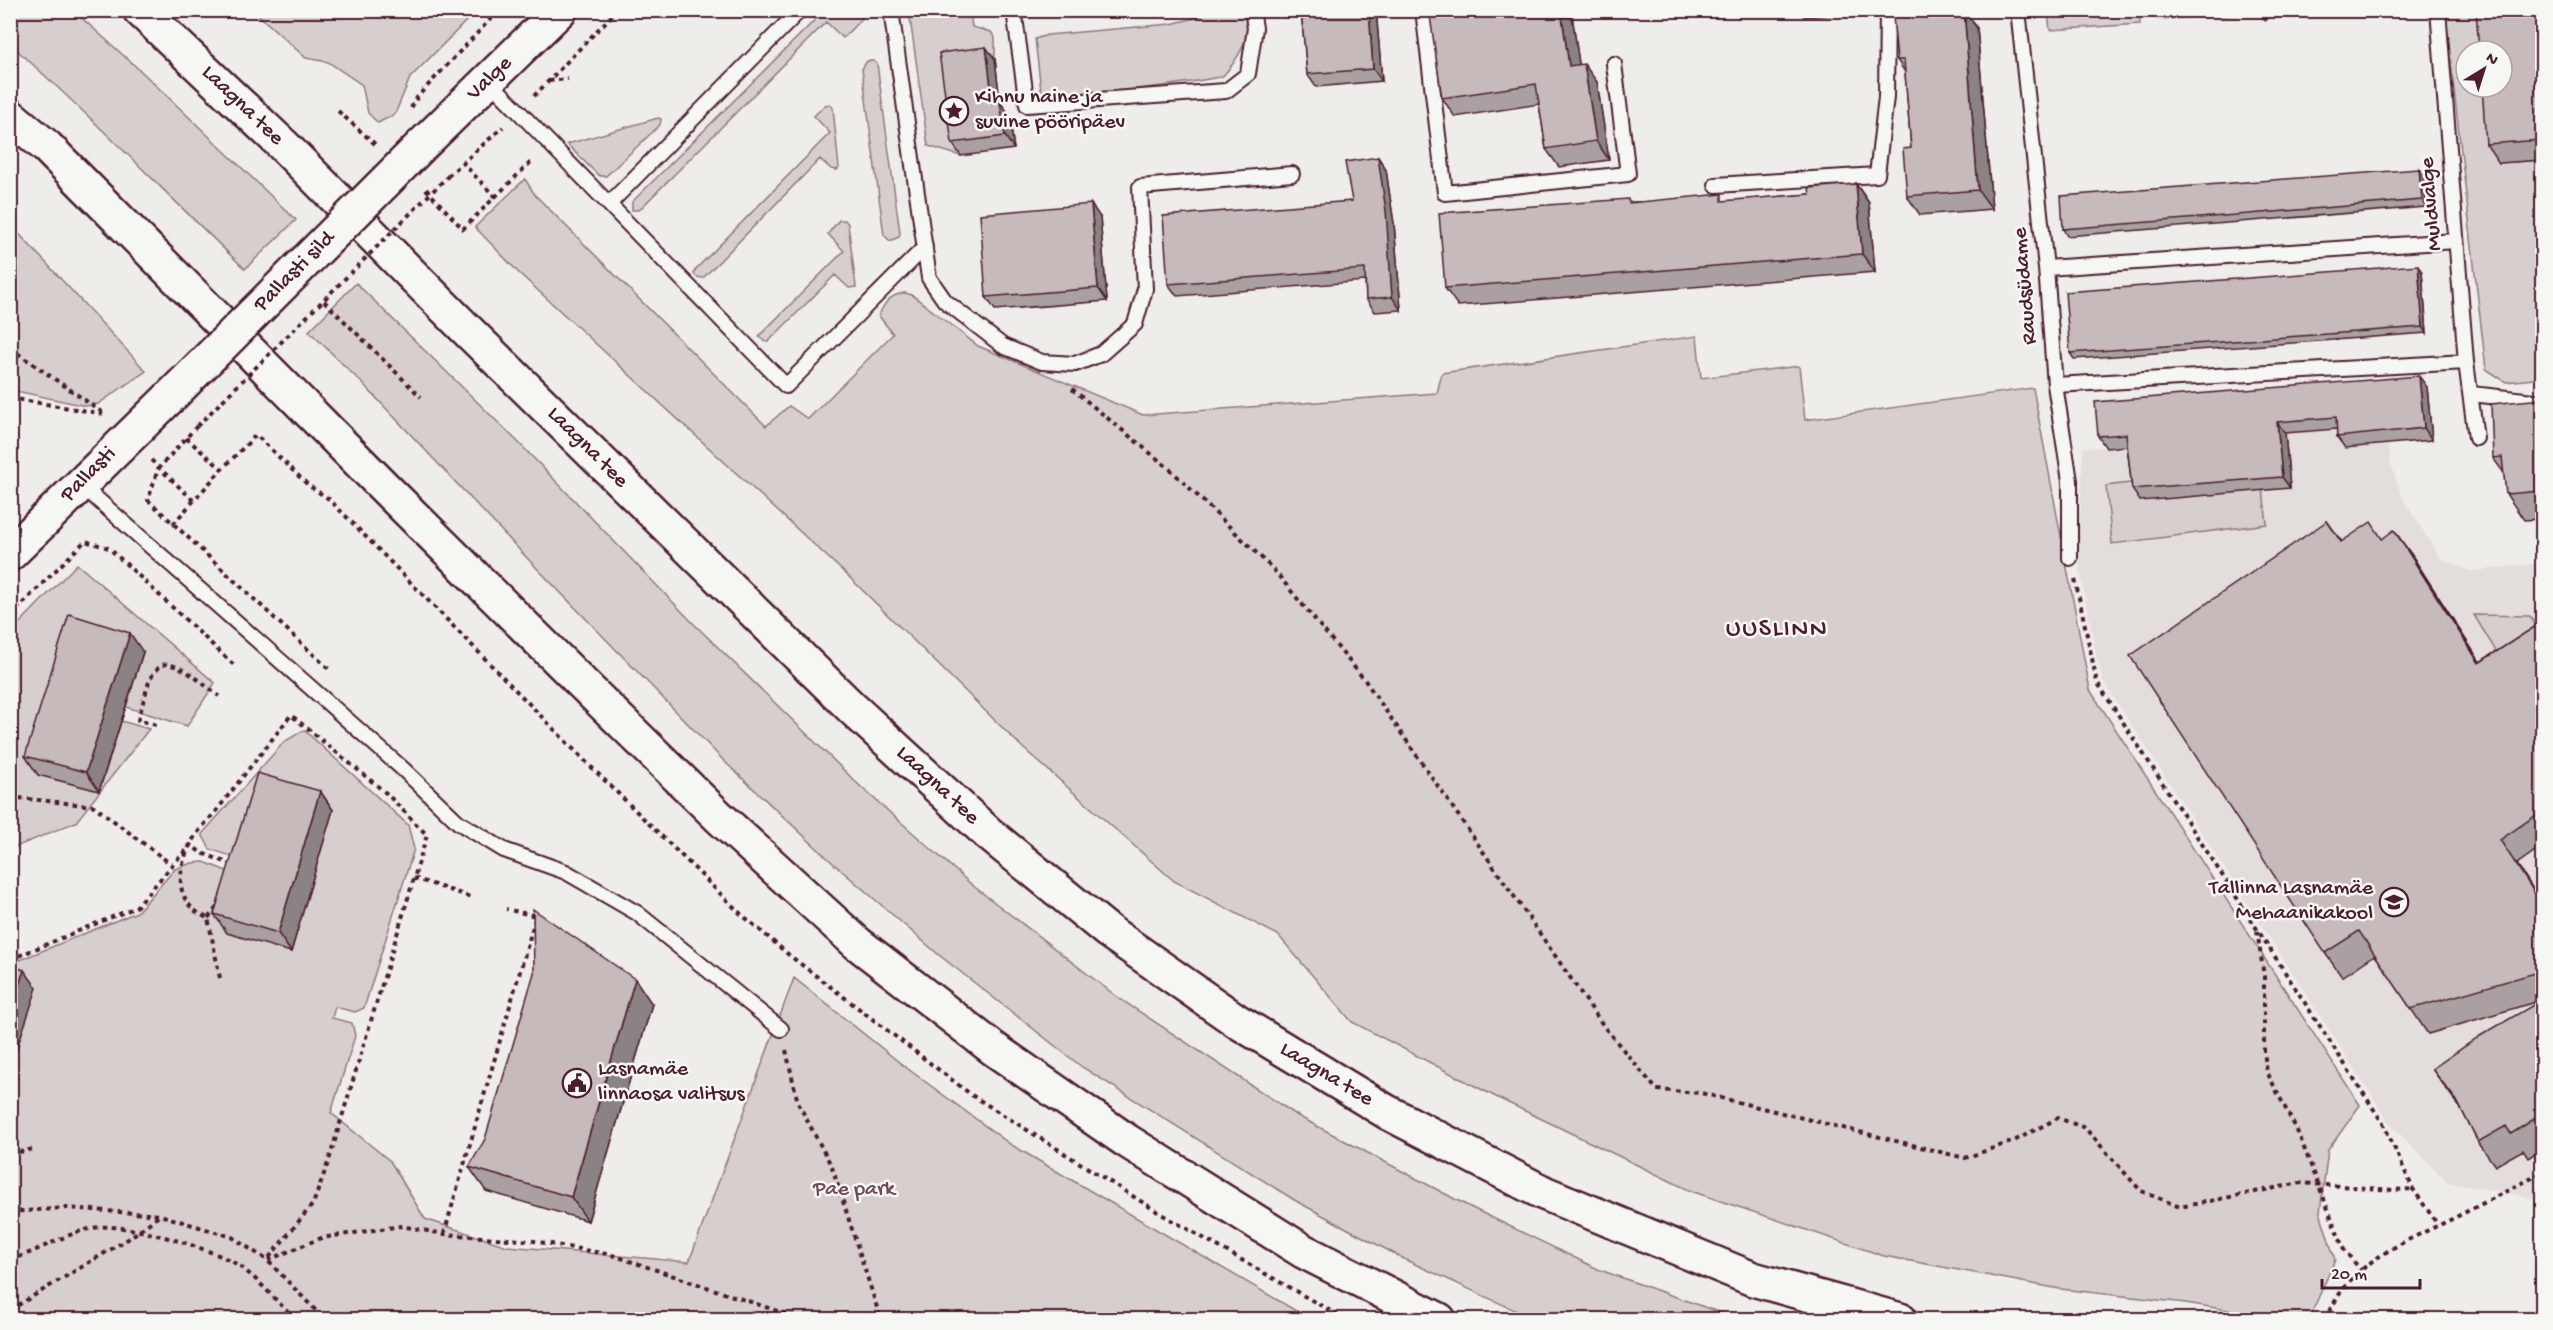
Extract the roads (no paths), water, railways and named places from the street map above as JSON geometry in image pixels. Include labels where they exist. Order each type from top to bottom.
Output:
[{"type":"main road","name":"Laagna tee","points":[[140,10],[282,144],[853,709],[989,834],[1108,931],[1238,1021],[1387,1112],[1545,1193],[1753,1279],[1899,1320]]},
{"type":"main road","name":"Valge","points":[[420,147],[560,10]]},
{"type":"main road","points":[[10,116],[47,147],[395,498],[719,817],[857,943],[994,1049],[1127,1141],[1303,1251],[1439,1320]]},
{"type":"main road","name":"Pallasti sild","points":[[169,398],[420,147]]},
{"type":"main road","name":"Pallasti","points":[[10,554],[169,398]]},
{"type":"lane","points":[[609,204],[800,10]]},
{"type":"lane","points":[[891,10],[929,278],[945,301],[1003,346],[1042,362],[1075,364],[1101,354],[1135,324],[1145,289],[1140,188],[1292,174]]},
{"type":"lane","points":[[1014,10],[1027,105],[1226,91],[1248,74],[1255,28],[1252,10]]},
{"type":"lane","points":[[1423,10],[1445,193],[1628,174],[1614,63]]},
{"type":"lane","points":[[1716,185],[1877,175],[1886,97],[1887,10]]},
{"type":"lane","name":"Raudsüdame","points":[[2018,10],[2046,268],[2055,385],[2070,481],[2070,558]]},
{"type":"lane","name":"Muldvalge","points":[[2439,10],[2466,362],[2476,438]]},
{"type":"lane","points":[[488,80],[786,386],[925,248]]},
{"type":"lane","points":[[2046,268],[2456,241]]},
{"type":"lane","points":[[2055,385],[2466,362]]},
{"type":"lane","points":[[2472,394],[2542,402]]},
{"type":"lane","points":[[80,484],[396,763],[458,822],[504,850],[566,872],[637,913],[781,1029]]},
{"type":"place","name":"Kihnu naine ja suvine pööripäev","points":[[954,111]]},
{"type":"place","name":"Tallinna Lasnamäe Mehaanikakool","points":[[2394,902]]},
{"type":"place","name":"Lasnamäe linnaosa valitsus","points":[[577,1083]]},
{"type":"district","name":"UUSLINN","points":[[1777,630]]},
{"type":"park label","name":"Pae park","points":[[854,1190]]}]
